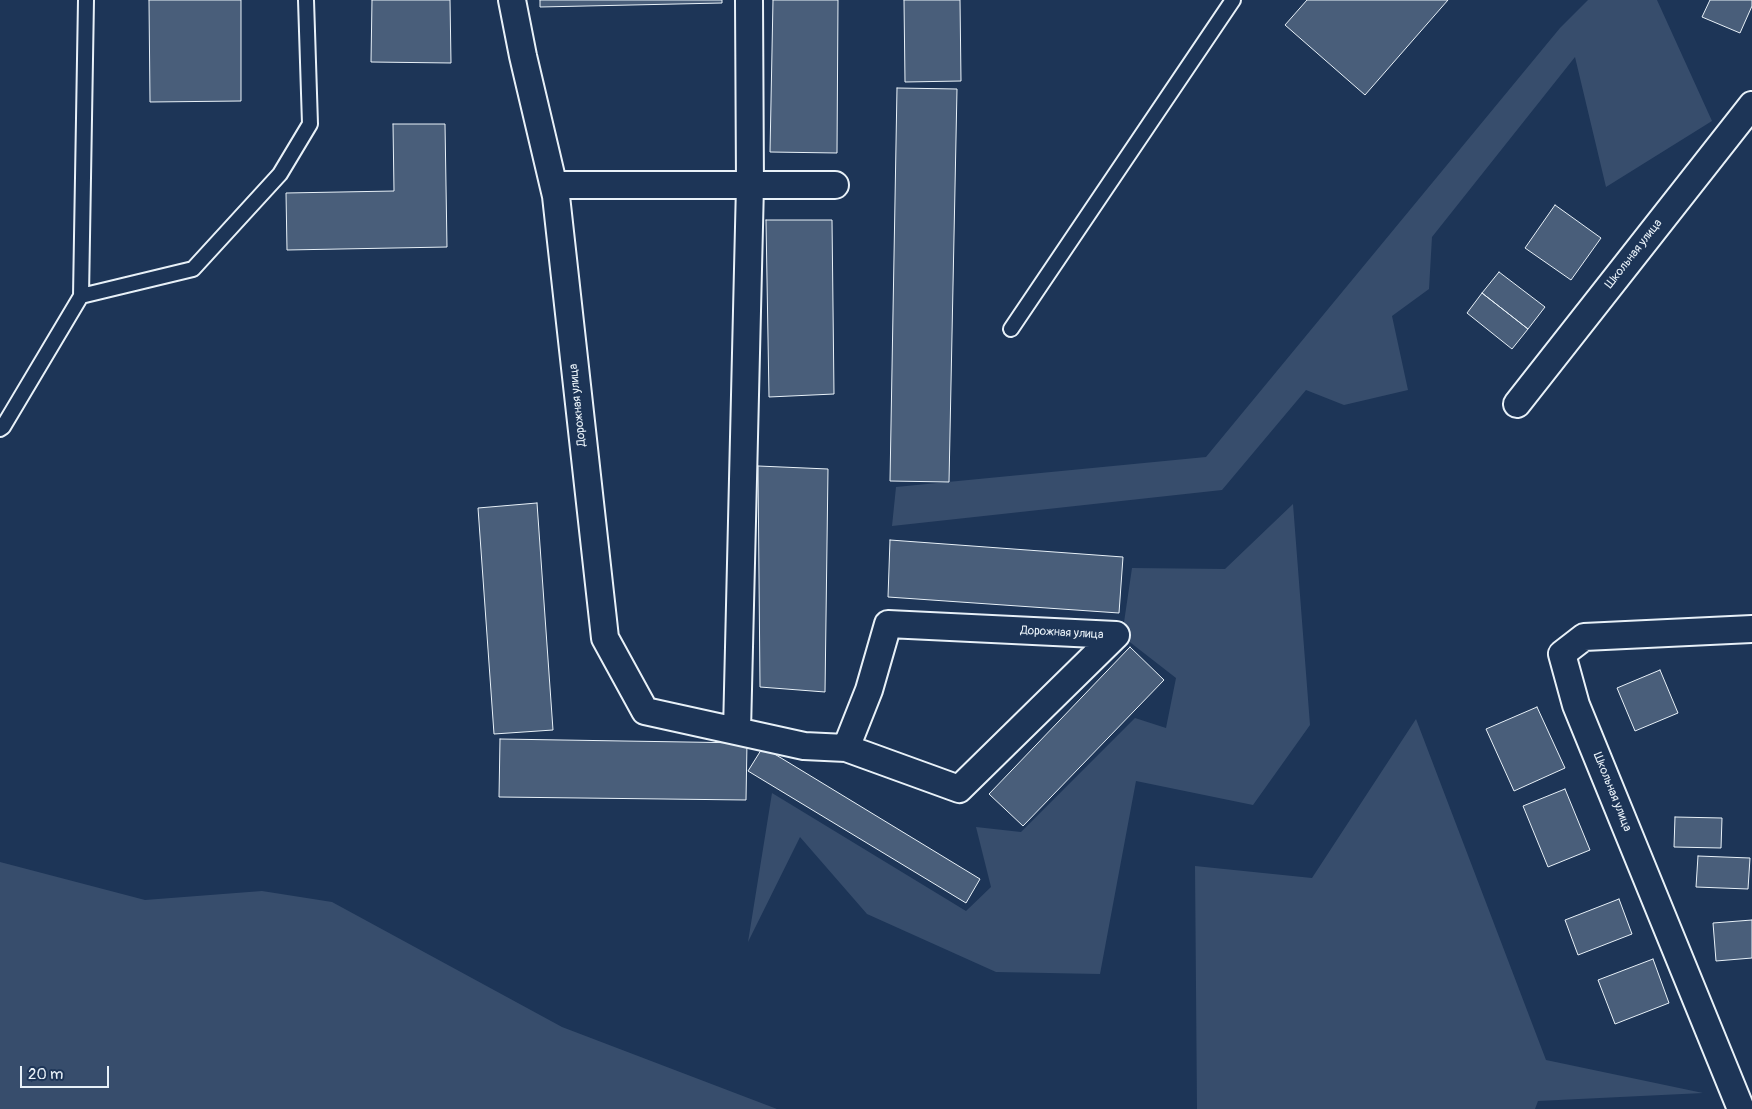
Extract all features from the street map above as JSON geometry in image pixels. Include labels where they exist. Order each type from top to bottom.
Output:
[{"type":"street","name":"Дорожная улица","points":[[512,0],[523,56],[556,196],[605,638],[645,711],[804,746],[846,748],[959,790],[1116,635],[888,624],[869,690],[846,748]]},
{"type":"street","points":[[737,731],[750,185],[749,0]]},
{"type":"street","name":"Школьная улица","points":[[1517,404],[1752,105]]},
{"type":"street","points":[[554,185],[835,184]]},
{"type":"street","name":"Школьная улица","points":[[1741,1109],[1576,705],[1562,654],[1584,637],[1752,629]]},
{"type":"lane","points":[[0,429],[3,428],[81,296],[86,0]]},
{"type":"lane","points":[[81,296],[193,270],[280,174],[310,124],[306,0]]},
{"type":"lane","points":[[1011,329],[1233,0]]},
{"type":"shaded area","points":[[1588,0],[1657,0],[1712,121],[1606,187],[1575,57],[1432,237],[1429,289],[1392,316],[1408,390],[1344,405],[1306,390],[1222,490],[892,526],[896,487],[1206,457],[1560,28]]},
{"type":"shaded area","points":[[1293,504],[1310,725],[1253,805],[1136,781],[1100,974],[996,972],[867,914],[800,837],[748,942],[772,793],[966,911],[991,887],[976,827],[1021,832],[1135,718],[1166,728],[1176,678],[1122,636],[1132,568],[1225,569]]},
{"type":"shaded area","points":[[1416,719],[1546,1060],[1703,1093],[1538,1101],[1535,1109],[1197,1109],[1195,866],[1312,878]]},
{"type":"shaded area","points":[[0,862],[145,900],[262,891],[332,902],[562,1027],[777,1109],[0,1109]]},
{"type":"building","points":[[149,0],[241,0],[241,101],[150,102]]},
{"type":"building","points":[[372,0],[450,0],[451,63],[371,62]]},
{"type":"building","points":[[540,0],[722,0],[722,3],[540,7]]},
{"type":"building","points":[[773,0],[838,0],[837,153],[770,152]]},
{"type":"building","points":[[904,0],[960,0],[961,81],[905,82]]},
{"type":"building","points":[[1307,0],[1448,0],[1365,95],[1285,25]]},
{"type":"building","points":[[1710,0],[1752,0],[1752,6],[1740,33],[1702,17]]},
{"type":"building","points":[[897,88],[957,89],[949,482],[890,481]]},
{"type":"building","points":[[393,124],[445,124],[447,247],[287,250],[286,193],[394,191]]},
{"type":"building","points":[[1555,205],[1601,238],[1571,280],[1525,248]]},
{"type":"building","points":[[766,220],[832,220],[834,394],[769,397]]},
{"type":"building","points":[[1499,272],[1545,307],[1528,329],[1482,293]]},
{"type":"building","points":[[1482,293],[1528,329],[1512,349],[1467,313]]},
{"type":"building","points":[[758,466],[828,469],[825,692],[760,687]]},
{"type":"building","points":[[537,503],[553,730],[494,734],[478,508]]},
{"type":"building","points":[[890,540],[1123,557],[1119,613],[888,597]]},
{"type":"building","points":[[1130,647],[1164,680],[1023,826],[989,794]]},
{"type":"building","points":[[1660,670],[1678,713],[1635,731],[1617,688]]},
{"type":"building","points":[[1537,707],[1565,768],[1514,791],[1486,729]]},
{"type":"building","points":[[500,739],[747,743],[746,800],[499,797]]},
{"type":"building","points":[[763,747],[980,879],[966,903],[748,771]]},
{"type":"building","points":[[1565,789],[1590,850],[1548,867],[1523,806]]},
{"type":"building","points":[[1675,817],[1722,818],[1721,848],[1674,847]]},
{"type":"building","points":[[1698,856],[1750,858],[1748,889],[1696,887]]},
{"type":"building","points":[[1619,899],[1632,934],[1578,955],[1565,920]]},
{"type":"building","points":[[1752,920],[1752,958],[1716,961],[1713,923]]},
{"type":"building","points":[[1653,959],[1669,1003],[1615,1024],[1598,980]]}]
